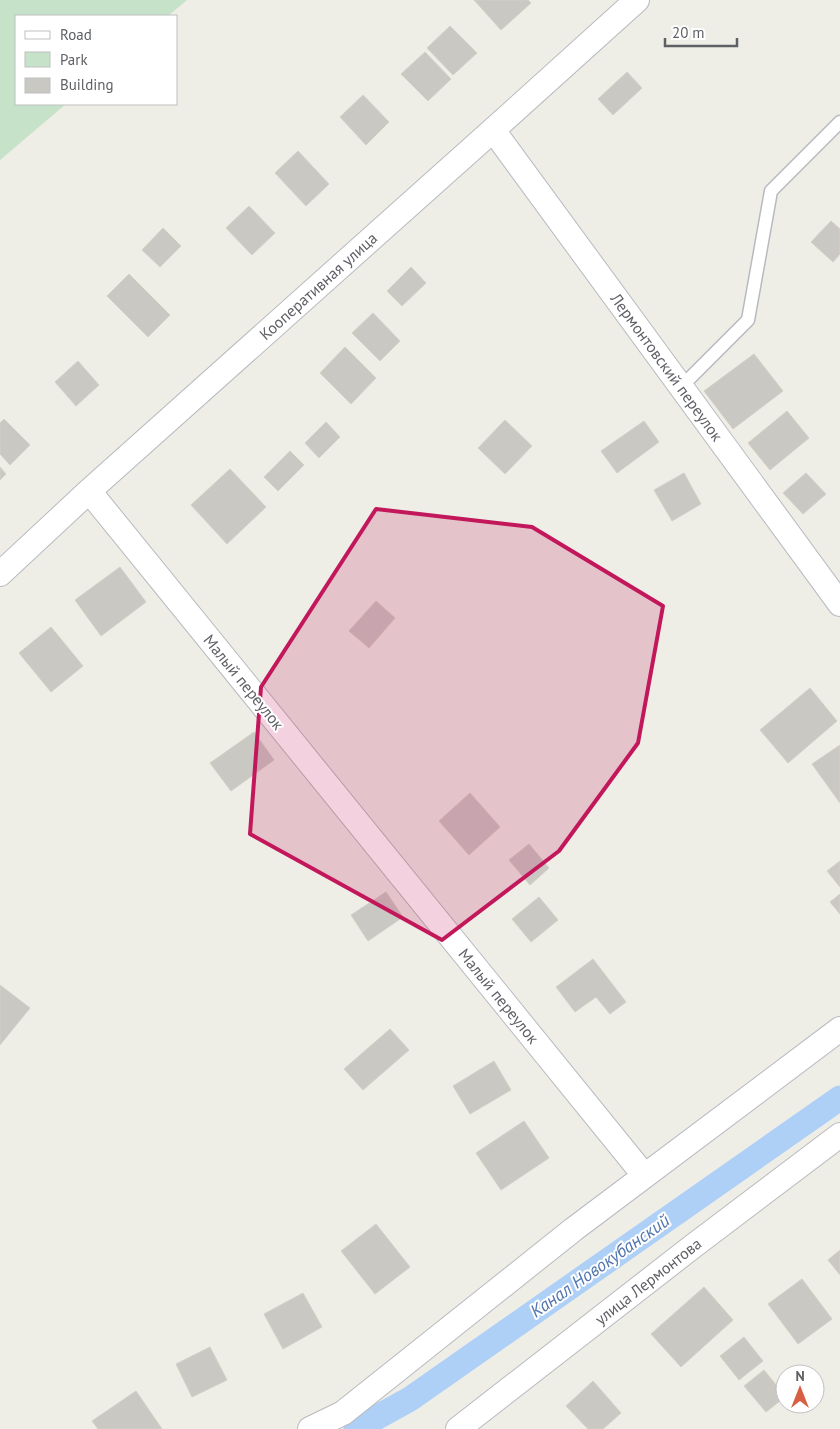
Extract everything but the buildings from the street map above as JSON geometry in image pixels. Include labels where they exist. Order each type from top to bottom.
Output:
[{"type":"street","name":"Кооперативная улица","points":[[0,574],[89,491],[637,0]]},
{"type":"street","name":"Лермонтовский переулок","points":[[493,130],[840,604]]},
{"type":"street","name":"Малый переулок","points":[[89,491],[644,1176]]},
{"type":"street","points":[[310,1429],[342,1413],[574,1228],[840,1029]]},
{"type":"street","name":"улица Лермонтова","points":[[458,1429],[692,1247],[840,1135]]},
{"type":"lane","points":[[682,386],[748,320],[771,190],[840,122]]},
{"type":"highlighted area","points":[[376,509],[532,527],[663,606],[638,743],[559,851],[442,940],[250,834],[261,687]]},
{"type":"green space","points":[[0,0],[187,0],[169,15],[15,15],[15,105],[65,105],[0,160]]},
{"type":"waterway","name":"Канал Новокубанский","points":[[356,1429],[410,1399],[840,1098]]}]
